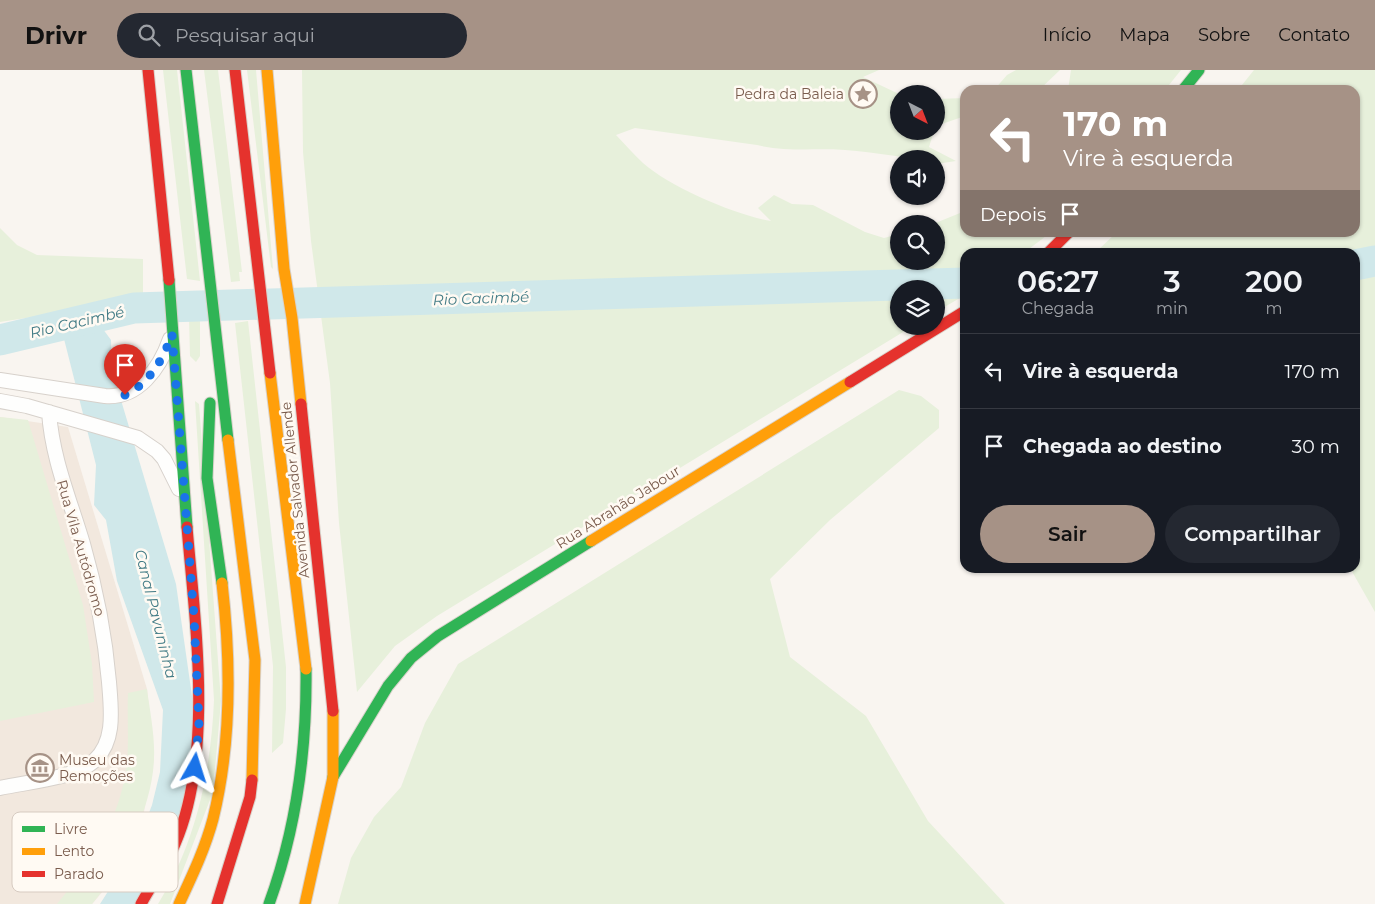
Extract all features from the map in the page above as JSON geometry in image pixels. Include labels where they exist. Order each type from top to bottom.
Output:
[{"type":"main road","points":[[148,70],[168,272],[194,616],[199,723],[191,792],[178,834]]},
{"type":"main road","points":[[186,70],[210,281],[212,318],[255,660],[254,758],[250,797],[241,832],[217,904]]},
{"type":"main road","name":"Avenida Salvador Allende","points":[[235,70],[263,321],[306,662],[307,712],[305,760],[292,830],[269,904]]},
{"type":"main road","name":"Avenida Salvador Allende","points":[[268,70],[284,268],[292,318],[333,703],[333,777],[304,904]]},
{"type":"main road","points":[[1187,85],[1198,70]]},
{"type":"main road","points":[[1053,248],[1064,237]]},
{"type":"main road","name":"Rua Abrahão Jabour","points":[[333,777],[388,686],[411,658],[438,636],[960,314]]},
{"type":"main road","points":[[179,904],[192,880],[216,810],[227,745],[228,648],[218,550],[207,478],[212,318]]},
{"type":"main road","points":[[141,904],[149,892]]},
{"type":"street","points":[[0,380],[105,396],[125,395],[141,385],[156,367],[172,333]]},
{"type":"street","points":[[0,401],[49,412],[138,438],[164,459],[184,499]]},
{"type":"street","name":"Rua Vila Autódromo","points":[[0,788],[69,774],[88,766],[104,749],[110,727],[107,655],[98,604],[83,544],[54,454],[49,412]]},
{"type":"shaded area","points":[[0,417],[68,427],[147,689],[154,759],[144,812],[12,812],[12,892],[102,892],[92,904],[0,904]]},
{"type":"green space","points":[[163,70],[177,70],[200,281],[187,279]]},
{"type":"green space","points":[[204,70],[218,70],[242,272],[239,272],[240,281],[231,282]]},
{"type":"green space","points":[[247,70],[256,70],[273,269],[271,267]]},
{"type":"green space","points":[[302,70],[879,70],[863,77],[890,90],[890,140],[931,140],[929,147],[935,150],[890,150],[890,155],[834,149],[778,148],[635,128],[616,135],[643,163],[669,181],[704,199],[740,213],[771,221],[758,208],[774,195],[792,204],[813,205],[865,232],[884,238],[890,236],[890,270],[945,270],[945,219],[960,213],[960,237],[1045,237],[1030,248],[960,248],[960,298],[945,307],[945,280],[890,280],[890,335],[898,335],[437,616],[395,646],[357,692],[339,523],[330,383],[311,241],[303,152]]},
{"type":"green space","points":[[1016,70],[1060,70],[1044,85],[998,85],[1007,75]]},
{"type":"green space","points":[[1071,70],[1181,70],[1169,85],[1069,85]]},
{"type":"green space","points":[[1254,70],[1375,70],[1375,612],[1353,573],[1360,573],[1360,248],[1100,248],[1112,237],[1360,237],[1360,85],[1242,85]]},
{"type":"green space","points":[[960,98],[960,118],[945,123],[945,99]]},
{"type":"green space","points":[[945,155],[956,161],[945,163]]},
{"type":"green space","points":[[0,228],[17,245],[37,255],[143,259],[143,300],[0,322]]},
{"type":"green space","points":[[189,316],[200,317],[200,356],[196,362],[190,356]]},
{"type":"green space","points":[[248,321],[286,667],[286,709],[283,743],[272,753],[273,666],[235,323]]},
{"type":"green space","points":[[899,390],[921,396],[939,410],[939,428],[830,520],[770,579],[790,657],[866,716],[928,821],[1005,904],[338,904],[351,858],[374,817],[401,787],[425,723],[458,664]]},
{"type":"green space","points":[[195,401],[199,404],[221,701],[213,792],[178,883],[178,865],[192,831],[205,780],[214,700]]},
{"type":"green space","points":[[0,417],[28,420],[83,605],[92,664],[94,702],[0,721]]},
{"type":"green space","points":[[147,689],[153,733],[154,758],[152,777],[143,812],[114,812],[124,782],[127,762],[128,693]]},
{"type":"green space","points":[[67,892],[101,892],[92,904],[57,904]]},
{"type":"green space","points":[[165,892],[175,892],[170,904],[158,904]]},
{"type":"water","name":"Canal Pavuninha","points":[[100,325],[111,340],[112,370],[176,584],[196,724],[185,808],[178,823],[178,812],[149,812],[160,772],[163,710],[117,581],[106,520],[94,505],[96,465],[63,335]]},
{"type":"water","points":[[108,892],[145,892],[139,904],[100,904]]},
{"type":"waterway","name":"Rio Cacimbé","points":[[1360,264],[1375,261]]},
{"type":"waterway","name":"Rio Cacimbé","points":[[0,340],[134,308],[960,283]]},
{"type":"traffic: fast","points":[[186,70],[228,440]]},
{"type":"traffic: fast","points":[[1187,85],[1199,70]]},
{"type":"traffic: fast","points":[[169,280],[187,527]]},
{"type":"traffic: fast","points":[[210,403],[207,478],[222,583]]},
{"type":"traffic: fast","points":[[333,777],[388,686],[411,658],[438,636],[591,541]]},
{"type":"traffic: fast","points":[[269,904],[287,846],[298,788],[305,729],[306,669]]},
{"type":"traffic: slow","points":[[267,70],[284,269],[292,318],[301,404]]},
{"type":"traffic: slow","points":[[270,373],[306,669]]},
{"type":"traffic: slow","points":[[591,541],[850,382]]},
{"type":"traffic: slow","points":[[228,440],[255,660],[252,780]]},
{"type":"traffic: slow","points":[[179,904],[210,830],[224,761],[227,731],[228,672],[222,583]]},
{"type":"traffic: slow","points":[[305,904],[333,777],[333,711]]},
{"type":"traffic: jam","points":[[148,70],[169,280]]},
{"type":"traffic: jam","points":[[235,70],[270,373]]},
{"type":"traffic: jam","points":[[1053,248],[1064,237]]},
{"type":"traffic: jam","points":[[850,382],[960,314]]},
{"type":"traffic: jam","points":[[301,404],[333,711]]},
{"type":"traffic: jam","points":[[178,835],[187,808],[194,770],[198,729],[197,646],[187,527]]},
{"type":"traffic: jam","points":[[217,904],[250,797],[252,780]]},
{"type":"traffic: jam","points":[[141,904],[148,892]]},
{"type":"place","name":"Pedra da Baleia","points":[[863,94]]},
{"type":"place","name":"Museu das Remoções","points":[[40,768]]},
{"type":"route","points":[[125,395],[141,385],[156,367],[168,347],[172,334],[189,574],[194,616],[199,723],[195,768]]}]
